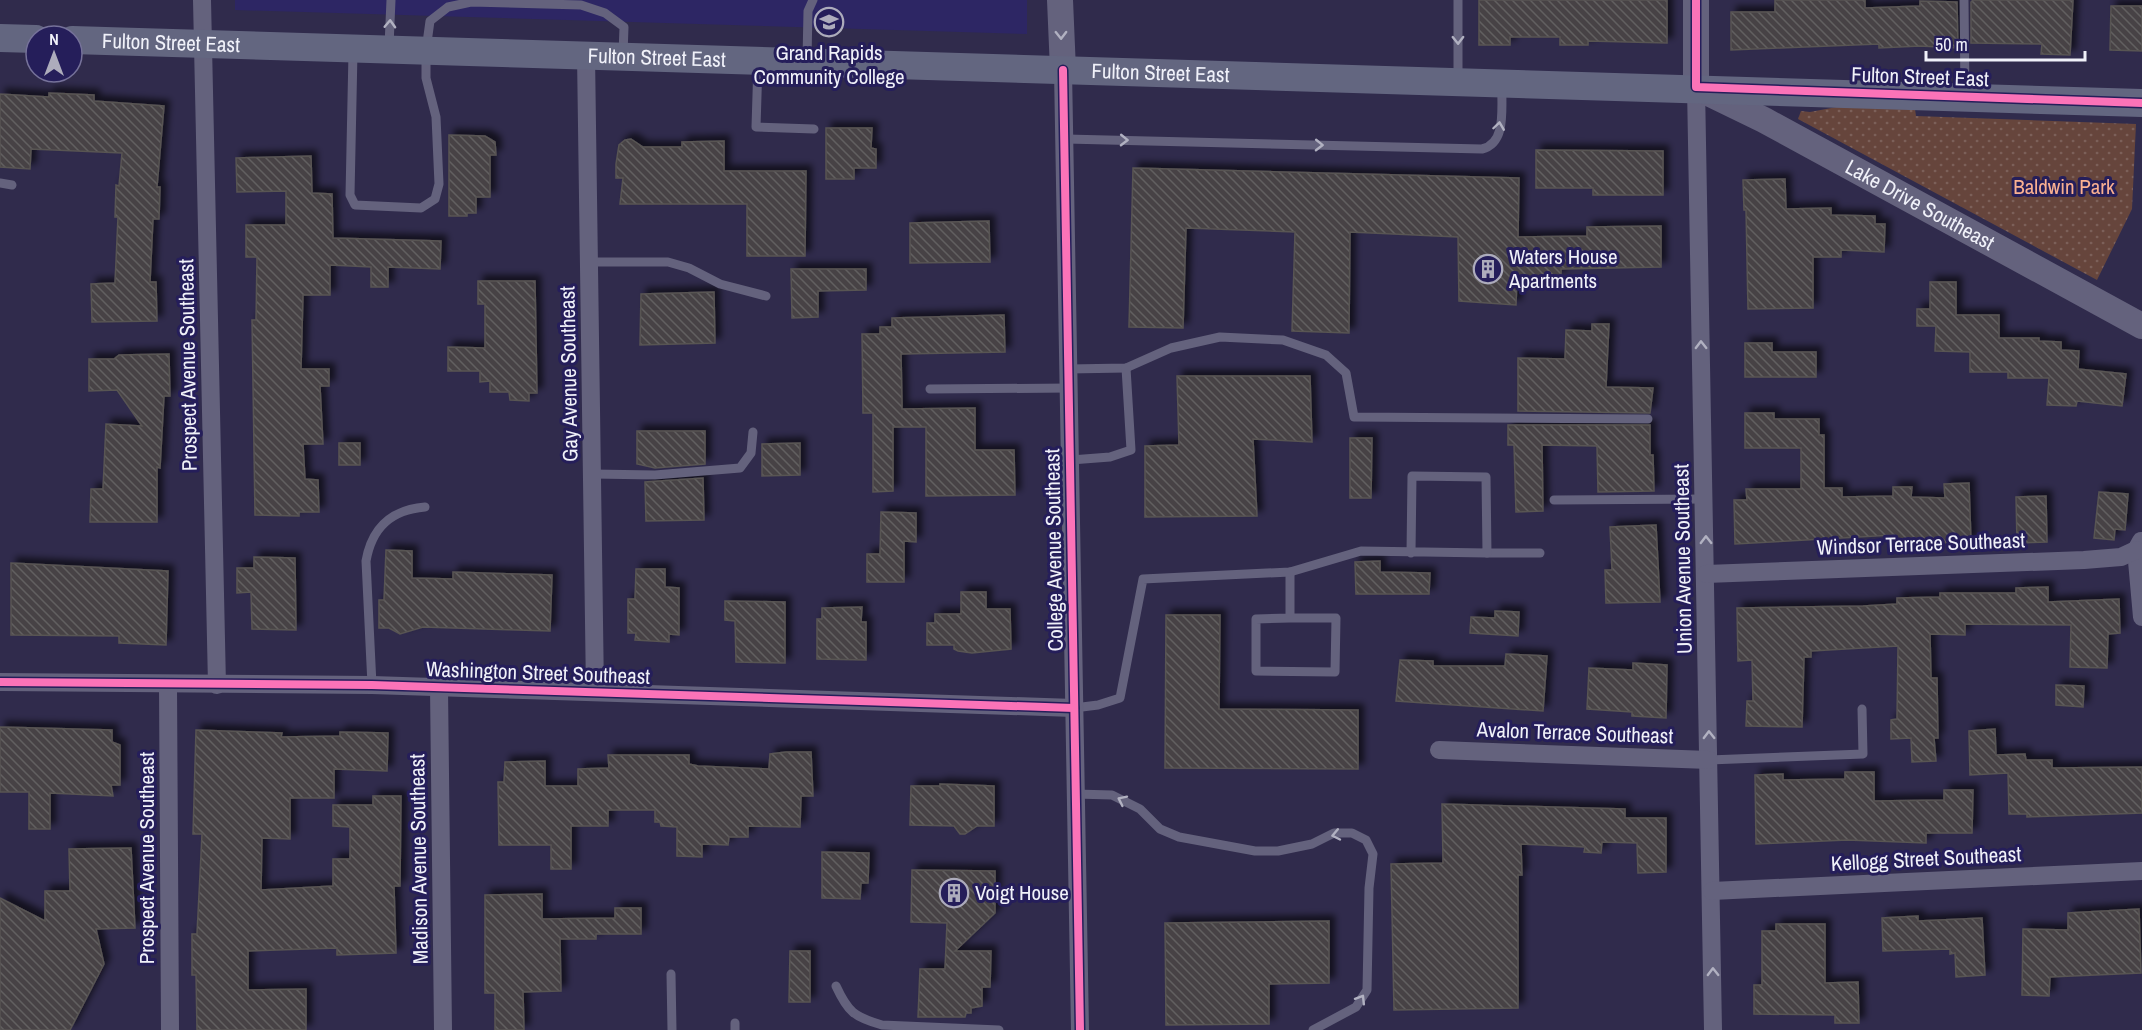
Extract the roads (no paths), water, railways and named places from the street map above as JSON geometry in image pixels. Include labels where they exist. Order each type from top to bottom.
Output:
[{"type":"main road","points":[[1060,0],[1063,70]]},
{"type":"main road","points":[[1696,0],[1696,87]]},
{"type":"main road","points":[[0,39],[24,39]]},
{"type":"main road","name":"Fulton Street East","points":[[84,40],[1696,87],[2142,103]]},
{"type":"main road","name":"Lake Drive Southeast","points":[[1696,87],[1764,120],[2142,326]]},
{"type":"street","name":"Prospect Avenue Southeast","points":[[202,0],[217,685]]},
{"type":"street","name":"Gay Avenue Southeast","points":[[586,55],[596,692]]},
{"type":"street","name":"College Avenue Southeast","points":[[1063,70],[1080,1030]]},
{"type":"street","name":"Union Avenue Southeast","points":[[1696,87],[1713,1030]]},
{"type":"street","name":"Windsor Terrace Southeast","points":[[1706,574],[2084,560],[2121,557],[2139,545]]},
{"type":"street","points":[[2139,545],[2142,617]]},
{"type":"street","name":"Washington Street Southeast","points":[[0,682],[372,685],[1074,708]]},
{"type":"street","name":"Prospect Avenue Southeast","points":[[168,685],[170,1030]]},
{"type":"street","name":"Madison Avenue Southeast","points":[[439,688],[443,1030]]},
{"type":"street","name":"Avalon Terrace Southeast","points":[[1439,750],[1709,760]]},
{"type":"street","name":"Kellogg Street Southeast","points":[[1712,891],[2142,871]]},
{"type":"lane","points":[[389,49],[391,0]]},
{"type":"lane","points":[[807,62],[808,11],[813,0]]},
{"type":"lane","points":[[1458,0],[1458,80]]},
{"type":"lane","points":[[1964,0],[1965,97]]},
{"type":"lane","points":[[353,48],[350,195],[355,206],[410,208],[421,208],[435,199],[439,184],[435,117],[426,78],[426,50],[430,21],[448,8],[471,2],[594,8],[624,27],[623,56]]},
{"type":"lane","points":[[758,60],[756,127],[814,129]]},
{"type":"lane","points":[[1066,139],[1482,149],[1494,144],[1500,132],[1502,82]]},
{"type":"lane","points":[[0,183],[12,185]]},
{"type":"lane","points":[[589,262],[668,262],[689,267],[720,284],[766,296]]},
{"type":"lane","points":[[1069,369],[1126,368],[1171,348],[1220,337],[1283,340],[1326,355],[1346,373],[1354,417],[1648,419]]},
{"type":"lane","points":[[1071,460],[1110,457],[1131,450],[1126,368]]},
{"type":"lane","points":[[930,389],[1070,388]]},
{"type":"lane","points":[[593,474],[655,475],[740,468],[751,453],[753,432]]},
{"type":"lane","points":[[1411,553],[1412,476],[1486,477],[1487,553]]},
{"type":"lane","points":[[1554,500],[1705,499]]},
{"type":"lane","points":[[372,685],[366,561],[368,549],[374,532],[385,521],[413,508],[425,507]]},
{"type":"lane","points":[[1074,708],[1098,705],[1120,698],[1143,579],[1290,572],[1361,552],[1540,553]]},
{"type":"lane","points":[[1290,572],[1290,618]]},
{"type":"lane","points":[[1290,618],[1336,618],[1335,672],[1256,671],[1256,619],[1290,618]]},
{"type":"lane","points":[[1709,760],[1863,754],[1862,709]]},
{"type":"lane","points":[[1076,794],[1112,795],[1140,809],[1160,829],[1179,837],[1255,851],[1278,851],[1312,844],[1334,833],[1352,833],[1366,840],[1373,854],[1369,888],[1367,990],[1356,1007],[1313,1030]]},
{"type":"lane","points":[[671,974],[672,1030]]},
{"type":"lane","points":[[836,986],[846,1008],[863,1020],[882,1025],[999,1030]]},
{"type":"place","name":"Grand Rapids Community College","points":[[829,22]]},
{"type":"place","name":"Waters House Apartments","points":[[1488,269]]},
{"type":"place","name":"Voigt House","points":[[954,893]]},
{"type":"park label","name":"Baldwin Park","points":[[2064,187]]}]
